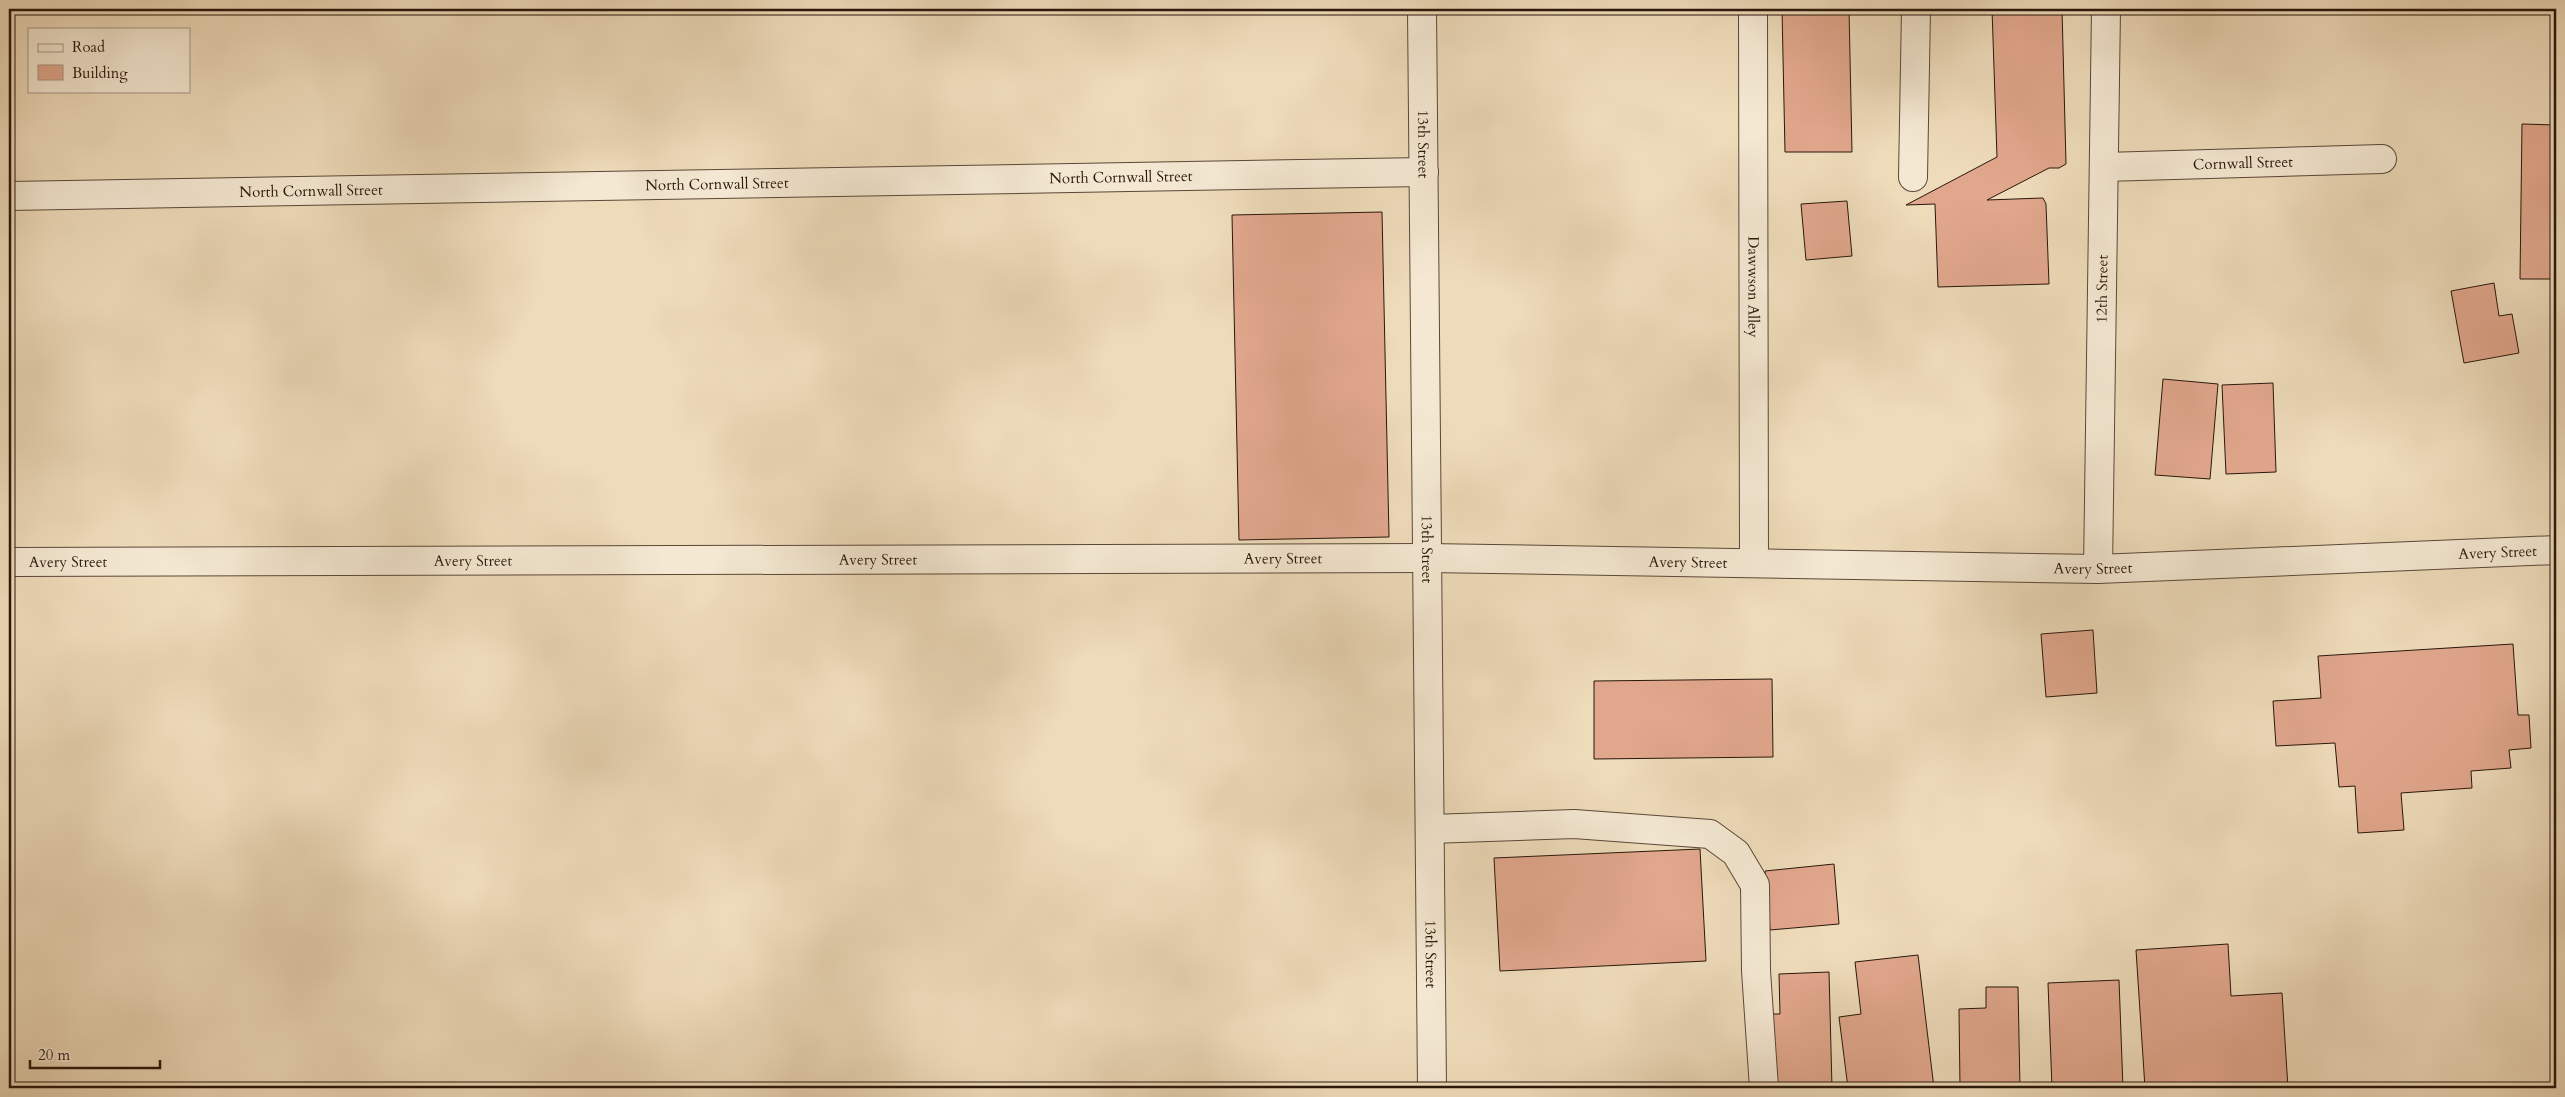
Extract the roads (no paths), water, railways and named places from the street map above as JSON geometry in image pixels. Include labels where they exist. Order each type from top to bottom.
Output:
[{"type":"street","name":"13th Street","points":[[1422,9],[1432,1088]]},
{"type":"street","name":"Dawwson Alley","points":[[1753,9],[1754,563]]},
{"type":"street","points":[[1913,176],[1916,9]]},
{"type":"street","name":"12th Street","points":[[2098,568],[2106,9]]},
{"type":"street","name":"Cornwall Street","points":[[2104,167],[2382,159]]},
{"type":"street","name":"North Cornwall Street","points":[[9,196],[1424,172]]},
{"type":"street","name":"Avery Street","points":[[9,562],[1427,558],[2098,568],[2556,550]]},
{"type":"street","points":[[1430,829],[1574,824],[1710,834],[1736,853],[1755,885],[1756,971],[1764,1088]]}]
